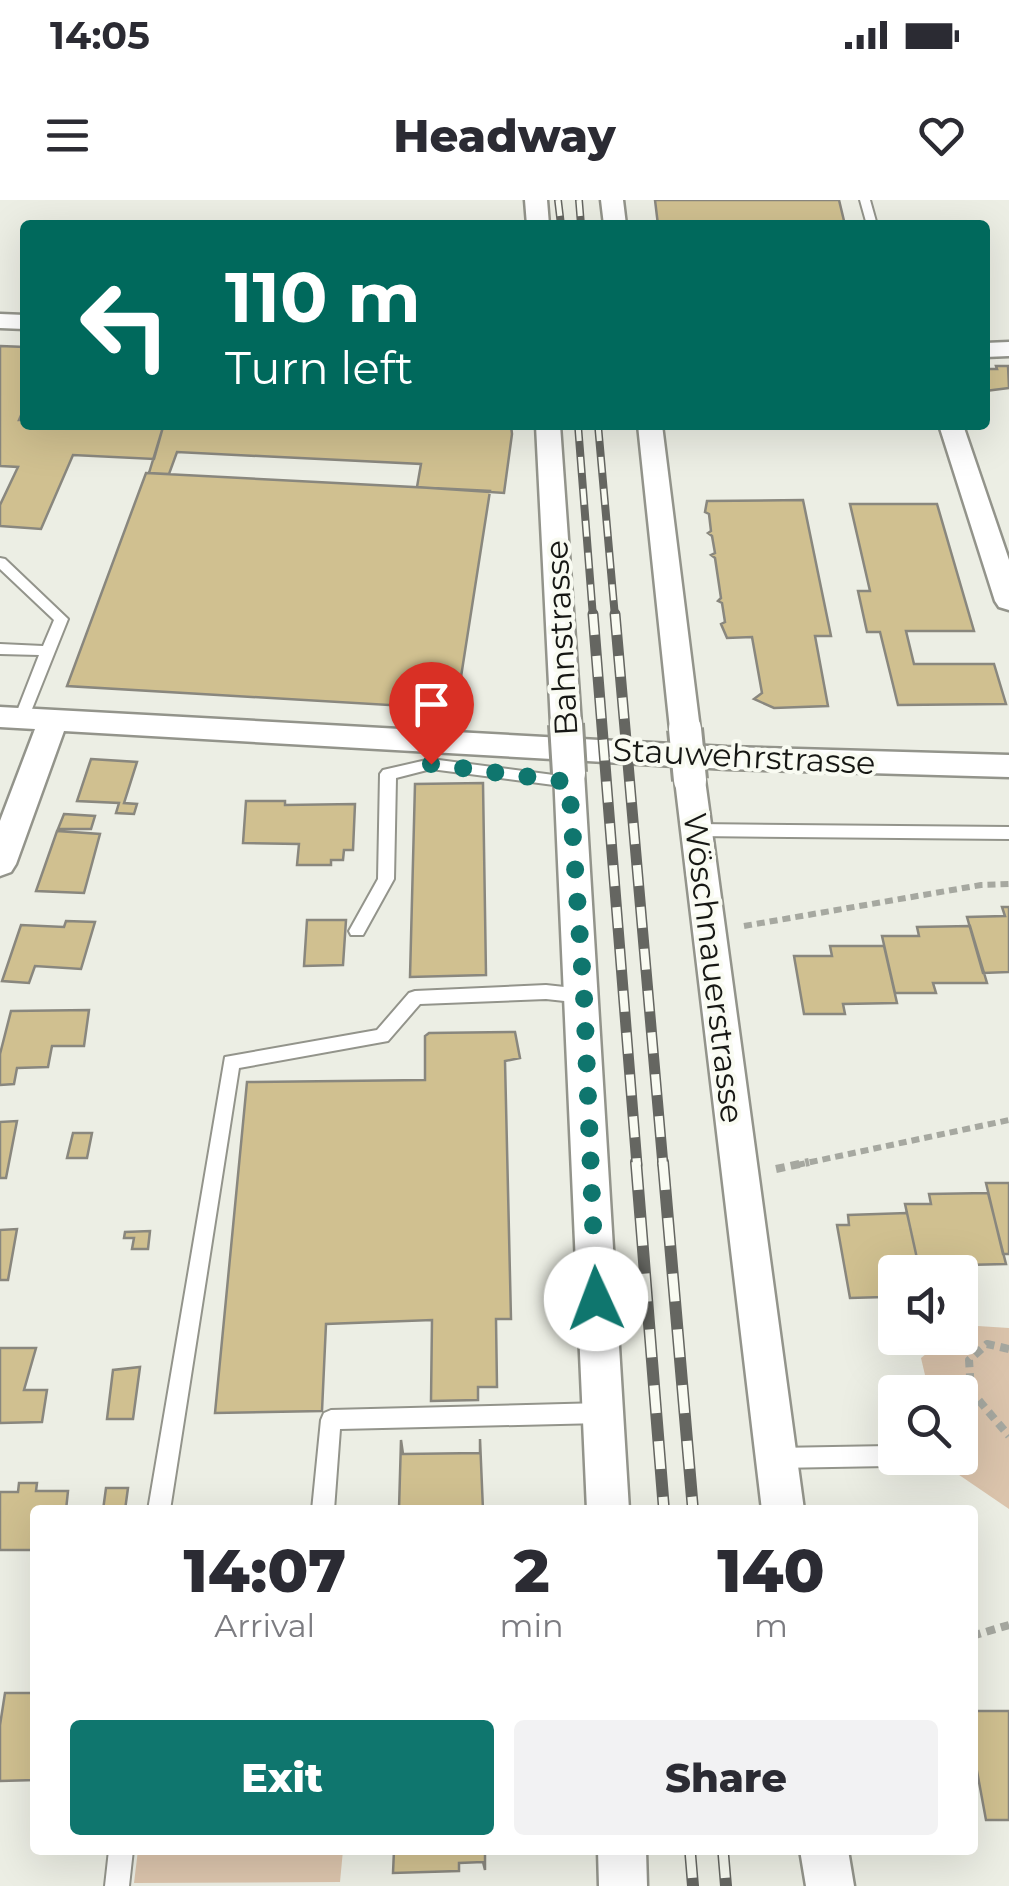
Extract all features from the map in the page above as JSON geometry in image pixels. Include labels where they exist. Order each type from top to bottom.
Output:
[{"type":"street","name":"Bahnstrasse","points":[[548,430],[584,996],[608,1505]]},
{"type":"street","name":"Wöschnauerstrasse","points":[[651,430],[708,933],[781,1505]]},
{"type":"street","points":[[953,430],[1009,601]]},
{"type":"street","name":"Stauwehrstrasse","points":[[10,718],[727,758],[1009,766]]},
{"type":"street","points":[[0,864],[53,720]]},
{"type":"street","points":[[622,1855],[624,1886]]},
{"type":"street","points":[[825,1855],[830,1886]]},
{"type":"lane","points":[[0,562],[60,619],[48,651],[10,718]]},
{"type":"lane","points":[[0,648],[48,651]]},
{"type":"lane","points":[[357,932],[386,880],[388,774],[431,764],[569,778]]},
{"type":"lane","points":[[696,830],[1009,834]]},
{"type":"lane","points":[[160,1505],[231,1062],[382,1036],[415,998],[546,992],[584,996]]},
{"type":"lane","points":[[324,1505],[331,1420],[602,1412]]},
{"type":"lane","points":[[776,1458],[878,1456]]},
{"type":"lane","points":[[116,1886],[120,1855]]},
{"type":"path","points":[[708,933],[981,885],[1009,884]]},
{"type":"path","points":[[740,1177],[1009,1120]]},
{"type":"path","points":[[1009,1349],[987,1344],[969,1360],[971,1392],[1009,1436]]},
{"type":"path","points":[[978,1634],[1009,1625]]},
{"type":"shaded area","points":[[978,1326],[1009,1328],[1009,1509],[959,1475],[978,1475],[978,1375],[925,1375],[921,1358],[978,1355]]},
{"type":"shaded area","points":[[137,1855],[343,1855],[340,1882],[134,1883]]},
{"type":"building","points":[[655,200],[839,200],[844,220],[657,220]]},
{"type":"building","points":[[0,346],[20,347],[20,430],[162,430],[154,459],[73,455],[41,529],[0,526],[0,505],[18,467],[0,466]]},
{"type":"building","points":[[996,366],[1008,366],[1009,388],[990,390],[990,369],[997,369]]},
{"type":"building","points":[[162,430],[512,430],[504,493],[417,487],[421,464],[177,452],[169,474],[149,473]]},
{"type":"building","points":[[146,473],[490,491],[456,709],[67,686]]},
{"type":"building","points":[[803,500],[831,636],[815,636],[828,706],[774,708],[754,699],[762,693],[752,637],[727,638],[721,624],[725,622],[722,603],[718,601],[721,598],[715,558],[711,555],[715,553],[708,533],[709,514],[705,512],[707,501]]},
{"type":"building","points":[[850,504],[937,504],[974,631],[906,631],[914,664],[994,664],[1006,704],[898,705],[880,632],[867,632],[858,591],[870,591]]},
{"type":"building","points":[[91,759],[137,762],[124,803],[137,804],[134,814],[116,813],[119,803],[77,801]]},
{"type":"building","points":[[483,783],[486,975],[410,977],[415,784]]},
{"type":"building","points":[[246,801],[355,804],[353,850],[344,850],[343,860],[331,860],[331,865],[297,865],[299,844],[243,843]]},
{"type":"building","points":[[64,814],[95,816],[91,829],[58,829]]},
{"type":"building","points":[[57,831],[100,834],[84,893],[36,891]]},
{"type":"building","points":[[1002,907],[1009,907],[1009,972],[983,973],[967,917],[1005,916]]},
{"type":"building","points":[[307,920],[346,920],[343,965],[304,966]]},
{"type":"building","points":[[66,921],[95,922],[81,969],[35,966],[29,983],[2,981],[21,925],[64,927]]},
{"type":"building","points":[[970,926],[987,983],[933,983],[936,993],[895,993],[882,936],[919,936],[917,927]]},
{"type":"building","points":[[830,946],[884,946],[897,1003],[843,1004],[845,1014],[804,1014],[794,956],[832,956]]},
{"type":"building","points":[[89,1010],[84,1046],[52,1046],[48,1067],[17,1068],[14,1084],[0,1085],[0,1054],[11,1011]]},
{"type":"building","points":[[515,1032],[520,1058],[505,1061],[511,1319],[496,1319],[497,1387],[478,1387],[478,1400],[431,1401],[432,1320],[326,1324],[322,1411],[215,1413],[247,1082],[425,1080],[425,1036],[429,1033]]},
{"type":"building","points":[[17,1121],[6,1178],[0,1178],[0,1122]]},
{"type":"building","points":[[73,1133],[92,1133],[87,1158],[67,1158]]},
{"type":"building","points":[[986,1183],[1009,1183],[1009,1254],[1003,1254]]},
{"type":"building","points":[[988,1193],[1006,1264],[978,1265],[978,1255],[916,1255],[905,1204],[931,1204],[929,1194]]},
{"type":"building","points":[[907,1213],[916,1255],[878,1255],[878,1297],[850,1298],[837,1225],[849,1225],[848,1215]]},
{"type":"building","points":[[17,1229],[8,1280],[0,1280],[0,1230]]},
{"type":"building","points":[[150,1231],[148,1249],[132,1249],[134,1238],[124,1238],[125,1232]]},
{"type":"building","points":[[0,1348],[36,1348],[24,1390],[47,1390],[42,1422],[0,1423]]},
{"type":"building","points":[[140,1367],[133,1419],[107,1419],[113,1370]]},
{"type":"building","points":[[480,1439],[483,1505],[399,1505],[401,1440],[403,1454],[480,1453]]},
{"type":"building","points":[[19,1483],[37,1483],[36,1491],[68,1491],[67,1505],[30,1505],[30,1550],[0,1550],[0,1492],[18,1492]]},
{"type":"building","points":[[106,1488],[128,1488],[126,1505],[104,1505]]},
{"type":"building","points":[[5,1693],[30,1693],[30,1780],[0,1781],[0,1725]]},
{"type":"building","points":[[978,1711],[1009,1711],[1009,1820],[986,1820],[978,1777]]},
{"type":"building","points":[[394,1855],[485,1855],[485,1870],[483,1862],[459,1863],[459,1871],[393,1873]]},
{"type":"railway","points":[[558,200],[560,220]]},
{"type":"railway","points":[[579,200],[581,220]]},
{"type":"railway","points":[[578,430],[593,617]]},
{"type":"railway","points":[[598,430],[615,617]]},
{"type":"railway","points":[[593,614],[637,1165]]},
{"type":"railway","points":[[615,614],[663,1165]]},
{"type":"railway","points":[[636,1162],[664,1505]]},
{"type":"railway","points":[[663,1162],[693,1505]]},
{"type":"railway","points":[[690,1855],[693,1886]]},
{"type":"railway","points":[[723,1855],[726,1886]]},
{"type":"route","points":[[431,764],[569,782],[584,996],[596,1299]]}]
